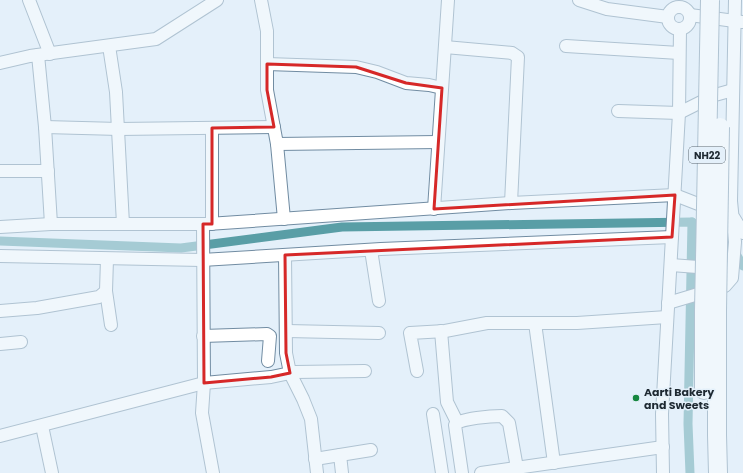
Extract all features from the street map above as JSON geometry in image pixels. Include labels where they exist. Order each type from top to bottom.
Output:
[{"type":"highway","name":"NH22","points":[[706,473],[710,0]]},
{"type":"highway","name":"NH22","points":[[718,473],[707,311],[722,0]]},
{"type":"street","points":[[28,0],[44,54],[45,127],[51,224]]},
{"type":"street","points":[[0,63],[44,54],[156,39],[217,0]]},
{"type":"street","points":[[261,0],[267,31],[268,90],[277,144],[284,219]]},
{"type":"street","points":[[434,209],[448,0]]},
{"type":"street","points":[[579,0],[607,9],[668,17]]},
{"type":"street","points":[[674,302],[707,311],[732,278],[731,201],[733,90],[739,22],[735,0]]},
{"type":"street","points":[[668,17],[679,4],[690,15],[739,22]]},
{"type":"street","points":[[680,29],[688,24],[690,15]]},
{"type":"street","points":[[668,17],[671,26],[680,29]]},
{"type":"street","points":[[663,473],[662,414],[668,317],[674,302],[671,265],[679,113],[680,29]]},
{"type":"street","points":[[109,46],[116,92],[119,129],[123,224]]},
{"type":"street","points":[[566,46],[679,53]]},
{"type":"street","points":[[445,47],[512,53],[518,57],[511,203]]},
{"type":"street","points":[[267,64],[356,67],[377,72],[406,83],[442,88]]},
{"type":"street","points":[[618,111],[679,113],[715,95],[733,90]]},
{"type":"street","points":[[45,127],[119,129],[274,127]]},
{"type":"street","points":[[212,128],[207,224],[202,240],[202,258],[204,383],[203,426],[213,473]]},
{"type":"street","points":[[277,144],[438,142]]},
{"type":"street","points":[[0,171],[48,171]]},
{"type":"street","points":[[0,227],[51,224],[207,224],[511,203],[674,201],[731,217],[743,233]]},
{"type":"street","points":[[0,256],[107,259],[202,258],[285,255],[673,234]]},
{"type":"street","points":[[671,265],[727,270],[732,248]]},
{"type":"street","points":[[371,250],[379,301]]},
{"type":"street","points":[[285,255],[287,331],[286,353],[290,373],[304,400],[311,419],[317,473]]},
{"type":"street","points":[[107,259],[106,291],[111,325]]},
{"type":"street","points":[[0,311],[86,301],[99,297],[106,291]]},
{"type":"street","points":[[417,371],[410,333],[442,331],[487,323],[577,323],[668,317]]},
{"type":"street","points":[[535,323],[554,463]]},
{"type":"street","points":[[287,331],[379,333]]},
{"type":"street","points":[[442,331],[447,402],[457,422],[455,425],[462,473]]},
{"type":"street","points":[[203,336],[267,334],[270,336],[268,361]]},
{"type":"street","points":[[0,344],[21,342]]},
{"type":"street","points":[[0,436],[204,383],[272,377],[290,373],[365,371]]},
{"type":"street","points":[[433,414],[442,473]]},
{"type":"street","points":[[457,422],[494,416],[502,416],[506,418],[511,430],[517,468]]},
{"type":"street","points":[[42,426],[52,473]]},
{"type":"street","points":[[480,473],[663,447]]},
{"type":"street","points":[[315,459],[371,450]]},
{"type":"street","points":[[340,454],[342,473]]},
{"type":"highlighted area","points":[[267,64],[356,67],[406,83],[442,88],[434,209],[675,195],[672,237],[285,255],[286,353],[290,373],[271,377],[204,383],[203,224],[212,224],[212,128],[274,127],[267,90]]},
{"type":"waterway","points":[[0,241],[181,248],[342,227],[692,222],[706,232]]},
{"type":"waterway","points":[[690,473],[688,424],[692,222]]},
{"type":"waterway","points":[[718,241],[735,252],[743,266]]},
{"type":"place","name":"Aarti Bakery and Sweets","points":[[636,398]]}]
